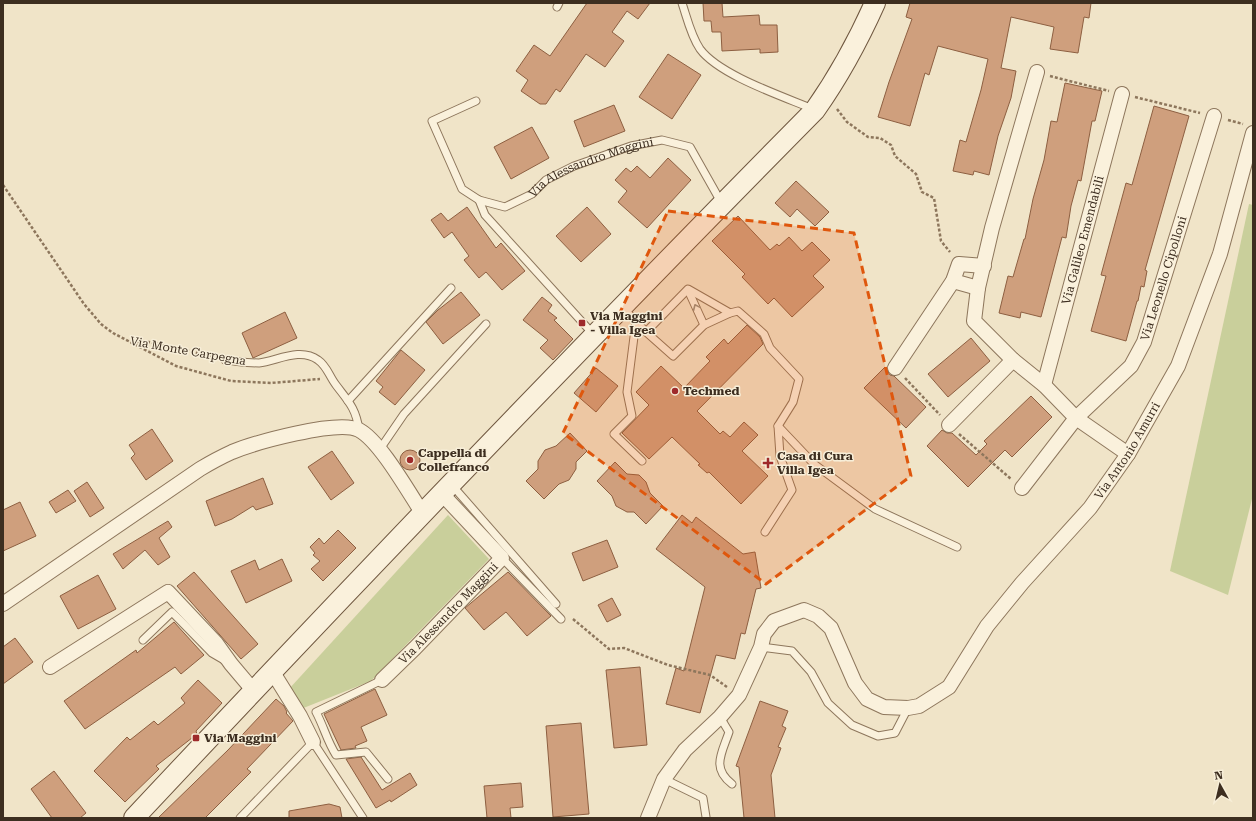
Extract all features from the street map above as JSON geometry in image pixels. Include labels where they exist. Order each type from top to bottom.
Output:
[{"type":"main road","points":[[134,818],[253,690],[594,334],[819,105],[856,44],[875,3]]},
{"type":"street","points":[[1037,72],[992,228],[978,288],[974,321],[1013,360],[1044,385],[1076,418],[1128,454]]},
{"type":"street","name":"Via Galileo Emendabili","points":[[1044,385],[1122,94]]},
{"type":"street","name":"Via Leonello Cipolloni","points":[[1022,488],[1076,418],[1132,366],[1144,342],[1214,116]]},
{"type":"street","name":"Via Antonio Amurri","points":[[908,708],[919,706],[949,687],[987,626],[1090,508],[1128,454],[1178,366],[1220,254],[1250,129]]},
{"type":"street","points":[[895,368],[953,281],[958,264],[984,266]]},
{"type":"street","points":[[953,281],[978,288]]},
{"type":"street","points":[[949,425],[1013,360]]},
{"type":"street","points":[[3,604],[200,469],[231,452],[256,444],[310,431],[342,426],[359,430],[380,449],[423,514]]},
{"type":"street","name":"Via Alessandro Maggini","points":[[382,680],[502,558],[446,489]]},
{"type":"street","points":[[50,667],[168,592],[216,643],[231,664],[253,690]]},
{"type":"street","points":[[648,818],[664,779],[685,750],[720,717],[739,695],[761,647],[764,634],[774,621],[804,610],[818,616],[831,628],[855,683],[867,699],[884,708],[908,708]]},
{"type":"street","points":[[272,671],[300,716],[313,742]]},
{"type":"lane","points":[[682,3],[691,32],[700,49],[721,68],[819,105]]},
{"type":"lane","name":"Via Alessandro Maggini","points":[[476,101],[432,121],[462,189],[479,200],[505,207],[532,194],[546,180],[574,166],[631,146],[662,140],[690,147],[722,204]]},
{"type":"lane","points":[[479,200],[485,215],[594,334]]},
{"type":"lane","points":[[348,401],[450,288]]},
{"type":"lane","points":[[688,290],[730,313]]},
{"type":"lane","points":[[688,290],[704,326]]},
{"type":"lane","points":[[646,332],[688,290]]},
{"type":"lane","points":[[621,306],[646,332],[673,356],[704,326],[730,313],[738,311],[764,334],[770,348],[799,379],[792,402],[778,426],[780,456],[792,490],[765,532]]},
{"type":"lane","points":[[636,321],[627,392],[632,416],[614,434],[642,461]]},
{"type":"lane","points":[[380,449],[404,414],[486,324]]},
{"type":"lane","name":"Via Monte Carpegna","points":[[225,360],[260,363],[286,356],[304,355],[317,359],[326,369],[332,380],[357,414],[359,430]]},
{"type":"lane","points":[[778,426],[814,464],[874,509],[957,547]]},
{"type":"lane","points":[[446,489],[556,604]]},
{"type":"lane","points":[[502,558],[561,619]]},
{"type":"lane","points":[[143,640],[172,612],[212,653],[231,664]]},
{"type":"lane","points":[[761,647],[792,651],[811,672],[828,703],[852,725],[878,736],[895,733],[908,708]]},
{"type":"lane","points":[[382,680],[316,712],[327,740],[336,755],[366,752],[388,779]]},
{"type":"lane","points":[[720,717],[729,732],[719,764],[722,776],[732,784]]},
{"type":"lane","points":[[240,818],[313,742],[363,818]]},
{"type":"lane","points":[[664,779],[704,798],[706,817]]},
{"type":"path","points":[[819,105],[836,108],[847,122],[868,137],[880,138],[891,145],[895,156],[916,174],[922,192],[934,198],[941,241],[958,264]]},
{"type":"path","points":[[1214,116],[1250,129]]},
{"type":"path","name":"Via Monte Carpegna","points":[[3,185],[84,304],[101,324],[129,342],[148,342],[225,360]]},
{"type":"path","points":[[556,604],[609,649],[624,648],[668,665],[710,675],[739,695]]},
{"type":"highlighted area","points":[[668,211],[854,233],[911,476],[766,584],[563,433]]},
{"type":"green space","points":[[1249,204],[1253,205],[1253,495],[1228,595],[1170,571]]},
{"type":"green space","points":[[448,515],[489,559],[371,681],[301,709],[289,689]]},
{"type":"building","points":[[587,3],[650,3],[638,19],[627,11],[612,32],[624,41],[605,67],[586,54],[560,92],[556,89],[546,104],[540,104],[521,91],[528,80],[516,71],[534,45],[550,56]]},
{"type":"building","points":[[703,3],[722,3],[723,17],[759,15],[760,25],[777,25],[778,52],[760,53],[760,49],[722,51],[721,32],[712,32],[711,21],[704,21]]},
{"type":"building","points":[[910,3],[1091,3],[1089,18],[1084,17],[1078,53],[1050,49],[1054,27],[1011,17],[1001,68],[1016,71],[1011,98],[998,136],[989,175],[974,171],[973,175],[953,171],[960,140],[966,142],[988,59],[938,46],[929,75],[925,73],[910,126],[878,117],[912,19],[906,17]]},
{"type":"building","points":[[668,54],[701,75],[672,119],[639,97]]},
{"type":"building","points":[[1065,83],[1102,91],[1095,121],[1092,121],[1081,181],[1078,180],[1071,206],[1066,238],[1062,237],[1041,317],[1021,312],[1020,318],[999,313],[1008,276],[1013,277],[1025,239],[1033,199],[1044,160],[1051,121],[1057,122]]},
{"type":"building","points":[[614,105],[625,131],[584,147],[574,121]]},
{"type":"building","points":[[1154,106],[1189,116],[1145,270],[1147,271],[1144,287],[1141,286],[1126,341],[1091,331],[1106,276],[1101,275],[1126,183],[1132,185]]},
{"type":"building","points":[[532,127],[549,158],[511,179],[494,147]]},
{"type":"building","points":[[668,158],[691,180],[647,228],[618,202],[627,191],[615,180],[626,168],[631,172],[637,166],[650,178]]},
{"type":"building","points":[[796,181],[829,212],[815,226],[797,209],[790,217],[775,203]]},
{"type":"building","points":[[467,207],[496,248],[501,243],[525,271],[502,290],[486,272],[479,278],[464,260],[469,256],[452,232],[444,238],[431,220],[441,213],[448,221]]},
{"type":"building","points":[[587,207],[611,234],[581,262],[556,236]]},
{"type":"building","points":[[738,216],[770,250],[777,244],[779,246],[789,237],[802,251],[812,242],[830,260],[813,276],[824,287],[792,317],[774,298],[768,304],[742,277],[745,274],[712,241]]},
{"type":"building","points":[[461,292],[480,315],[443,344],[426,322],[438,310]]},
{"type":"building","points":[[542,297],[552,305],[548,311],[557,318],[554,320],[573,339],[553,360],[540,348],[548,340],[523,320]]},
{"type":"building","points":[[285,312],[297,338],[253,358],[242,333]]},
{"type":"building","points":[[747,325],[760,337],[763,344],[697,411],[720,434],[723,431],[730,437],[744,422],[758,435],[742,451],[768,476],[741,504],[709,472],[707,473],[698,465],[700,464],[672,437],[649,459],[622,433],[649,405],[636,392],[661,366],[684,388],[710,361],[706,357],[724,339],[728,344]]},
{"type":"building","points":[[971,338],[990,361],[948,397],[928,374]]},
{"type":"building","points":[[401,350],[425,370],[395,405],[379,392],[383,387],[376,381]]},
{"type":"building","points":[[885,367],[890,375],[894,376],[926,407],[906,428],[864,388]]},
{"type":"building","points":[[596,368],[618,386],[596,412],[574,393]]},
{"type":"building","points":[[1031,396],[1052,417],[1012,457],[1005,450],[968,487],[927,446],[942,430],[947,433],[952,433],[976,455],[987,444],[984,441]]},
{"type":"building","points":[[152,429],[173,461],[146,480],[131,458],[135,454],[129,445]]},
{"type":"building","points":[[570,433],[587,451],[576,462],[576,469],[569,480],[559,484],[544,499],[526,481],[538,469],[538,461],[545,450],[556,446]]},
{"type":"building","name":"Cappella di Collefranco","points":[[410,450],[417,453],[420,460],[417,467],[410,470],[403,467],[400,460],[403,453]]},
{"type":"building","points":[[332,451],[354,483],[331,500],[308,467]]},
{"type":"building","points":[[615,462],[627,474],[639,475],[646,482],[650,493],[663,506],[646,524],[634,512],[627,512],[616,506],[612,496],[597,481]]},
{"type":"building","points":[[263,478],[273,504],[256,510],[253,506],[232,519],[215,526],[206,501]]},
{"type":"building","points":[[87,482],[104,508],[90,517],[74,491]]},
{"type":"building","points":[[68,490],[76,501],[56,513],[49,502]]},
{"type":"building","points":[[20,502],[36,536],[3,551],[3,510]]},
{"type":"building","points":[[682,515],[692,523],[696,517],[743,554],[755,552],[761,588],[756,589],[745,634],[741,633],[735,659],[716,655],[700,713],[666,704],[676,668],[684,671],[705,587],[656,549]]},
{"type":"building","points":[[168,521],[172,527],[159,538],[170,557],[158,565],[145,550],[123,569],[113,554]]},
{"type":"building","points":[[338,530],[356,548],[323,581],[311,569],[320,561],[313,555],[315,553],[310,547],[319,538],[324,544]]},
{"type":"building","points":[[607,540],[618,567],[583,581],[572,553]]},
{"type":"building","points":[[282,559],[292,581],[246,603],[231,571],[255,560],[259,570]]},
{"type":"building","points":[[194,572],[258,644],[241,659],[177,586]]},
{"type":"building","points":[[508,572],[551,616],[527,636],[506,612],[484,630],[465,608]]},
{"type":"building","points":[[98,575],[116,609],[78,629],[60,596]]},
{"type":"building","points":[[612,598],[621,615],[607,622],[598,605]]},
{"type":"building","points":[[174,622],[204,655],[181,674],[175,667],[85,729],[64,701],[136,650],[137,653]]},
{"type":"building","points":[[15,638],[33,662],[3,684],[3,647]]},
{"type":"building","points":[[640,667],[647,745],[614,748],[606,670]]},
{"type":"building","points":[[198,680],[222,703],[196,731],[197,734],[156,766],[159,769],[125,802],[94,771],[127,737],[130,740],[154,721],[158,725],[185,703],[181,698]]},
{"type":"building","points":[[375,689],[387,715],[361,727],[367,741],[355,746],[356,748],[341,750],[324,714]]},
{"type":"building","points":[[276,699],[284,706],[287,712],[286,713],[293,721],[247,769],[251,772],[205,818],[158,818],[228,750]]},
{"type":"building","points":[[760,701],[788,711],[782,726],[786,728],[778,747],[781,748],[771,775],[775,818],[744,818],[739,767],[736,766]]},
{"type":"building","points":[[581,723],[589,814],[553,817],[546,726]]},
{"type":"building","points":[[361,757],[382,790],[410,773],[417,785],[391,802],[390,800],[376,808],[346,759]]},
{"type":"building","points":[[54,771],[86,813],[80,818],[52,818],[31,789]]},
{"type":"building","points":[[521,783],[523,807],[510,808],[511,818],[487,818],[484,786]]},
{"type":"building","points":[[329,804],[340,807],[342,818],[289,818],[289,811]]},
{"type":"place","name":"Via Maggini - Villa Igea","points":[[582,323]]},
{"type":"place","name":"Techmed","points":[[675,391]]},
{"type":"place","name":"Cappella di Collefranco","points":[[410,460]]},
{"type":"place","name":"Casa di Cura Villa Igea","points":[[768,463]]},
{"type":"place","name":"Via Maggini","points":[[196,738]]}]
